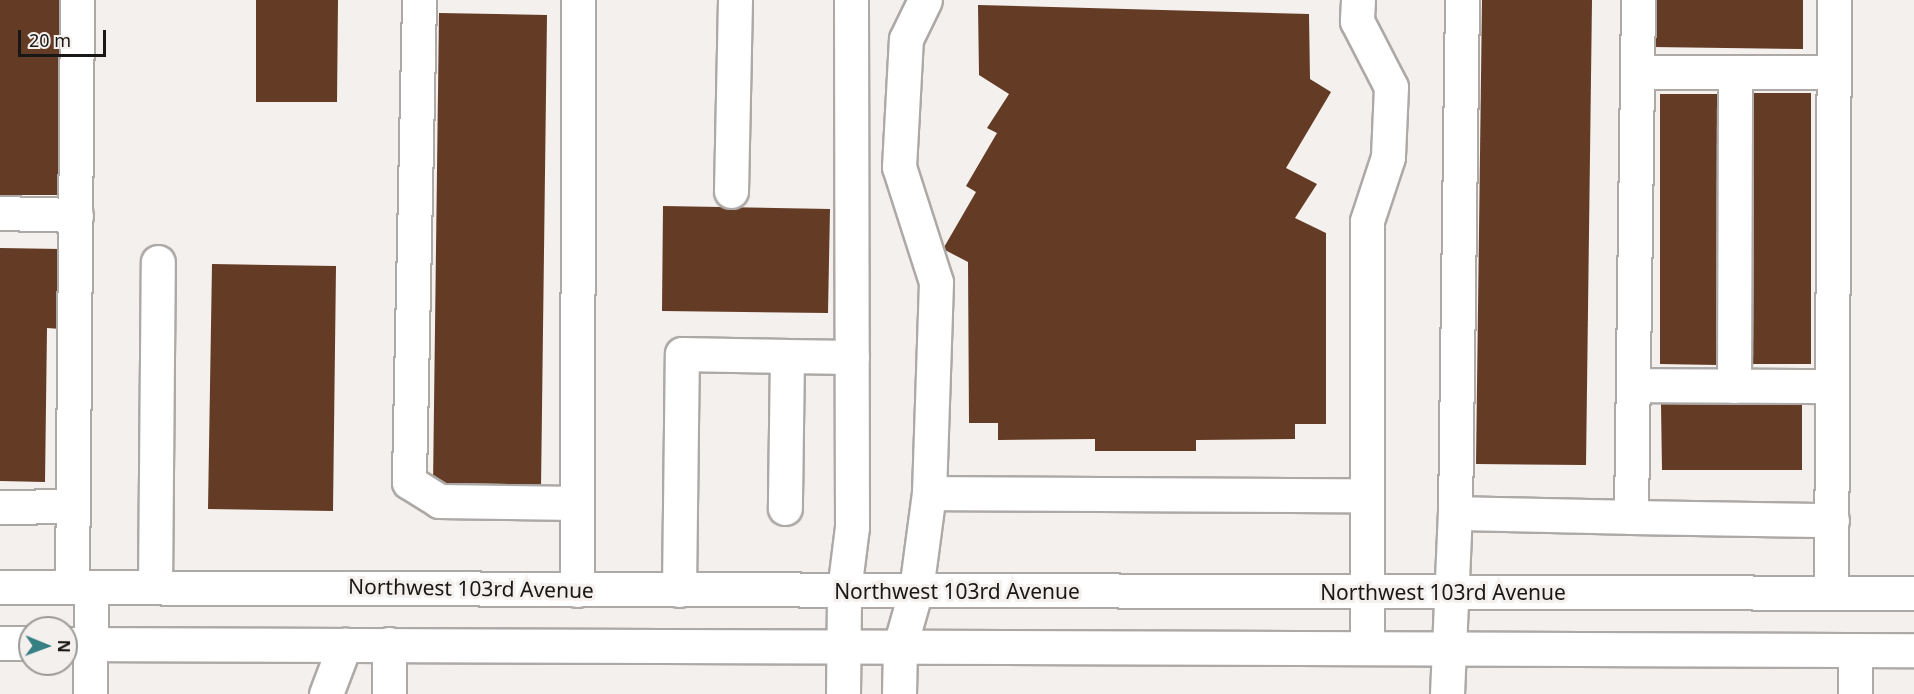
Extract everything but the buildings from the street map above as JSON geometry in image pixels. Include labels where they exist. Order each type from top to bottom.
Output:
[{"type":"street","points":[[77,0],[73,506],[81,587],[78,644],[90,694]]},
{"type":"street","points":[[419,0],[409,482],[439,501],[577,502]]},
{"type":"street","points":[[577,590],[578,0]]},
{"type":"street","points":[[731,191],[735,0]]},
{"type":"street","points":[[843,694],[844,591],[852,527],[851,0]]},
{"type":"street","points":[[899,694],[900,646],[916,590],[929,493],[936,282],[899,167],[906,39],[925,0]]},
{"type":"street","points":[[1358,0],[1357,21],[1391,87],[1388,156],[1367,221],[1367,647]]},
{"type":"street","points":[[1448,694],[1455,513],[1462,0]]},
{"type":"street","points":[[1631,518],[1638,0]]},
{"type":"street","points":[[1831,593],[1834,0]]},
{"type":"street","points":[[1637,72],[1833,72]]},
{"type":"street","points":[[1734,386],[1735,72]]},
{"type":"street","points":[[0,213],[76,215]]},
{"type":"street","points":[[155,587],[158,262]]},
{"type":"street","points":[[679,590],[682,354],[852,357]]},
{"type":"street","points":[[785,507],[787,356]]},
{"type":"street","points":[[1633,385],[1832,386]]},
{"type":"street","points":[[929,493],[1367,495]]},
{"type":"street","points":[[0,507],[73,506]]},
{"type":"street","points":[[1455,513],[1832,520]]},
{"type":"street","name":"Northwest 103rd Avenue","points":[[0,587],[1914,593]]},
{"type":"street","points":[[0,643],[18,643]]},
{"type":"street","points":[[78,644],[1914,650]]},
{"type":"street","points":[[326,694],[345,644]]},
{"type":"street","points":[[388,694],[389,644]]},
{"type":"street","points":[[1855,650],[1855,694]]}]
